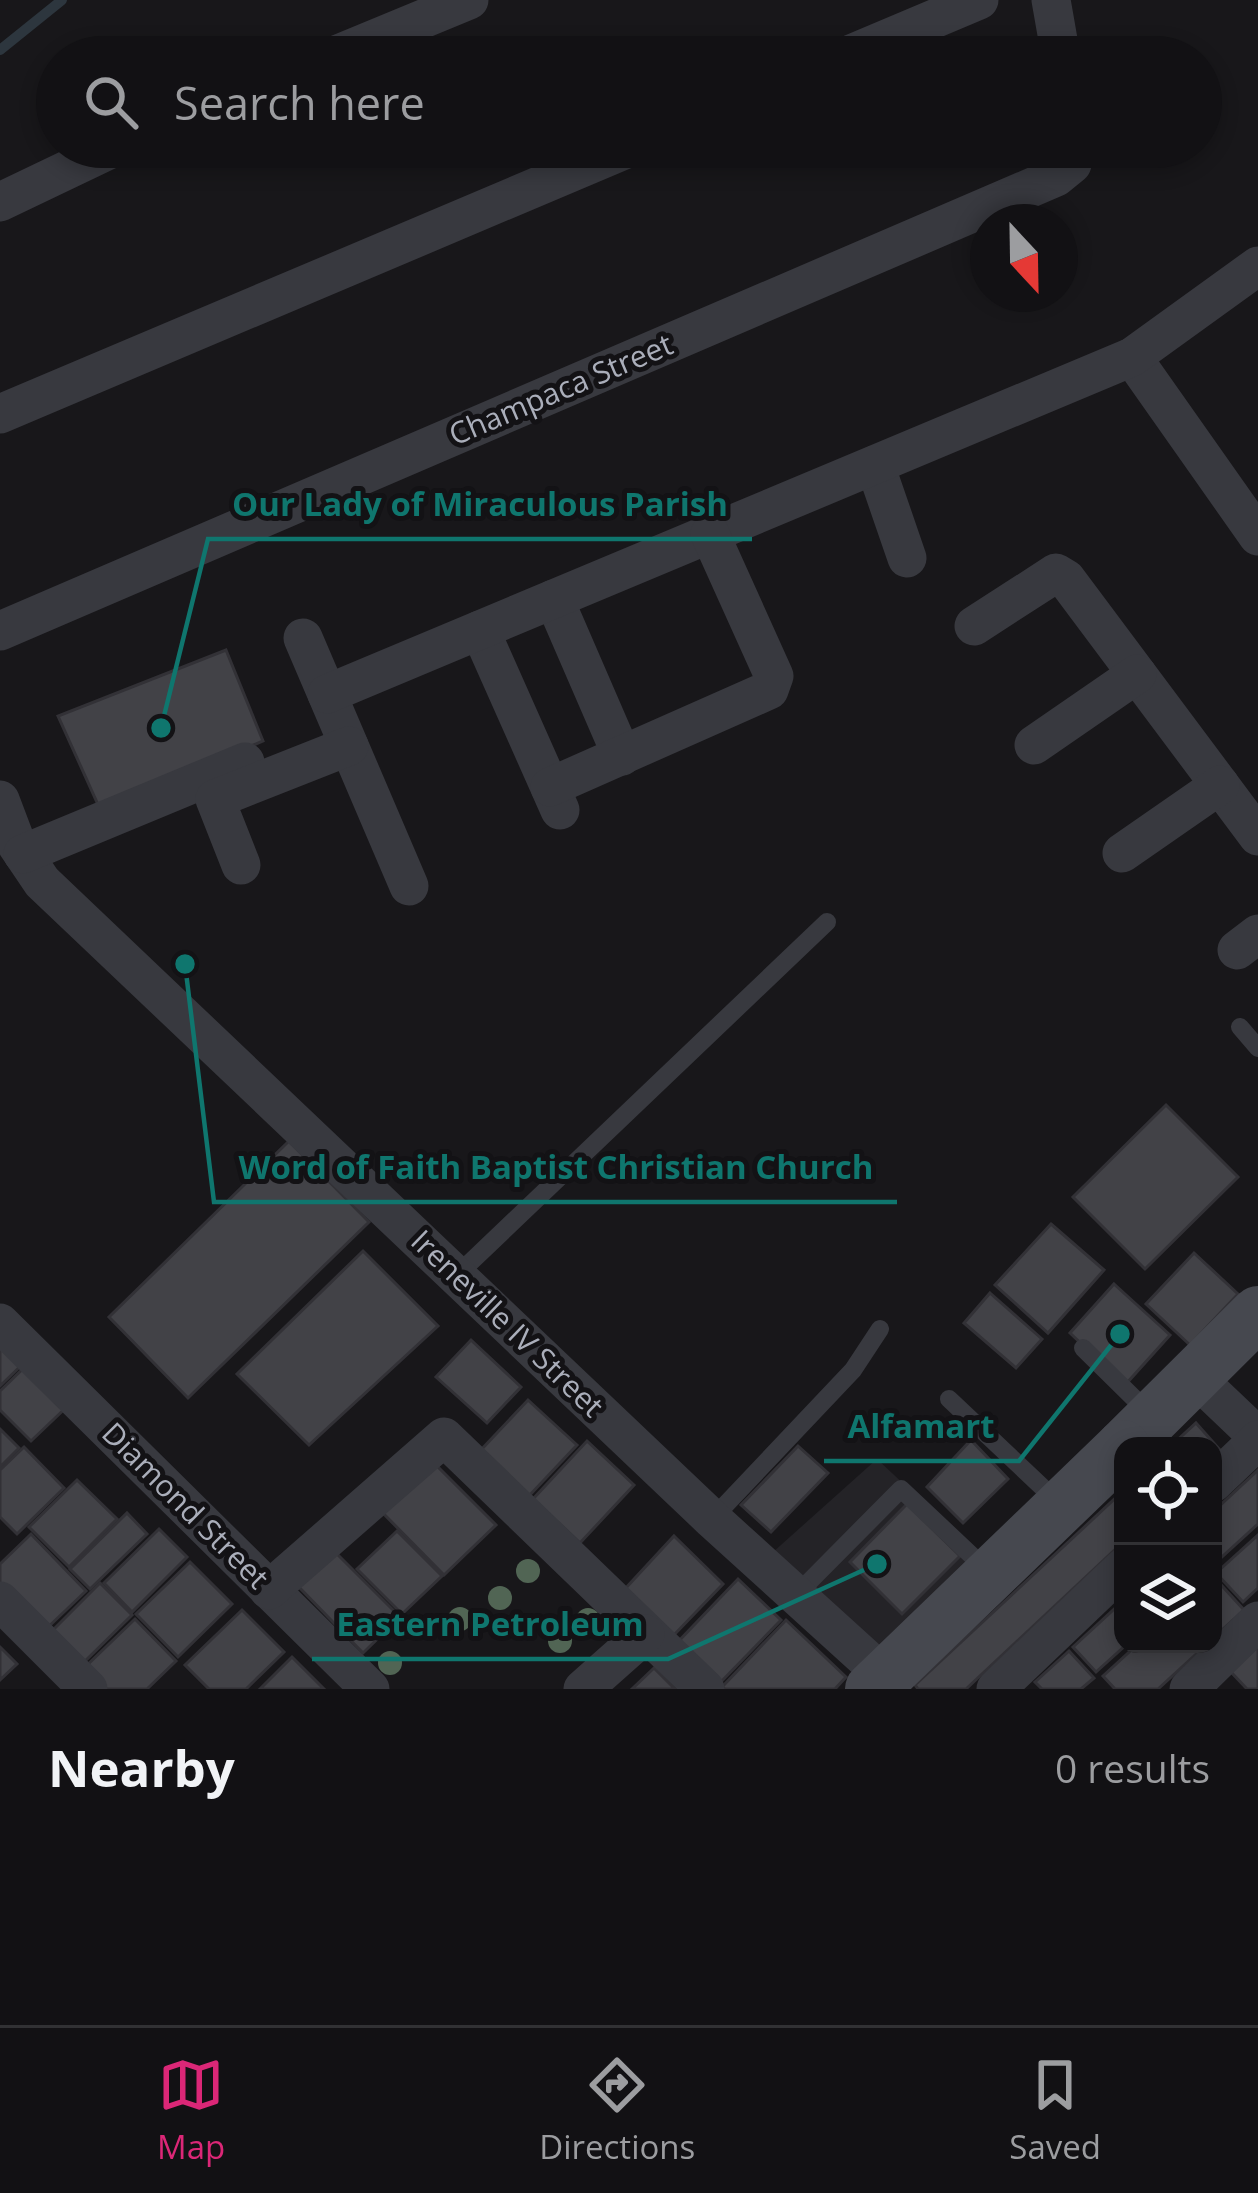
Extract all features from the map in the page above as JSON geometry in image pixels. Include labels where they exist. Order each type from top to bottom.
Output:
[{"type":"main road","points":[[878,1683],[1258,1313]]},
{"type":"street","points":[[374,36],[423,11],[469,0]]},
{"type":"street","points":[[894,36],[979,0]]},
{"type":"street","points":[[1051,0],[1057,36]]},
{"type":"street","points":[[0,202],[71,168]]},
{"type":"street","points":[[0,414],[582,168]]},
{"type":"street","name":"Champaca Street","points":[[0,631],[1053,168]]},
{"type":"street","points":[[327,694],[1132,357],[1258,266]]},
{"type":"street","points":[[1132,357],[1254,521]]},
{"type":"street","points":[[875,465],[908,558]]},
{"type":"street","points":[[480,630],[555,799],[622,756],[769,690],[774,676],[710,534]]},
{"type":"street","points":[[974,626],[1056,573],[1066,579],[1258,836]]},
{"type":"street","points":[[554,599],[622,756]]},
{"type":"street","points":[[303,638],[409,886]]},
{"type":"street","points":[[1034,746],[1137,674]]},
{"type":"street","points":[[241,865],[214,799],[349,746]]},
{"type":"street","points":[[14,850],[245,762]]},
{"type":"street","points":[[1122,854],[1220,785]]},
{"type":"street","name":"Ireneville IV Street","points":[[0,800],[14,850],[42,882],[796,1594],[878,1683]]},
{"type":"street","name":"Diamond Street","points":[[0,1323],[370,1689]]},
{"type":"street","points":[[1194,1376],[1258,1439],[1222,1474]]},
{"type":"street","points":[[269,1590],[444,1437],[705,1689]]},
{"type":"street","points":[[996,1689],[1114,1577]]},
{"type":"street","points":[[0,1600],[88,1689]]},
{"type":"street","points":[[1189,1689],[1258,1621]]},
{"type":"street","points":[[584,1689],[645,1634]]},
{"type":"lane","points":[[456,1276],[826,922]]},
{"type":"lane","points":[[1240,1028],[1258,1048]]},
{"type":"lane","points":[[712,1519],[853,1370],[880,1329]]},
{"type":"lane","points":[[1083,1348],[1133,1436]]},
{"type":"lane","points":[[949,1399],[1062,1506]]},
{"type":"lane","points":[[796,1594],[901,1489],[991,1574]]},
{"type":"shaded area","points":[[877,1459],[992,1567],[881,1671],[762,1562]]},
{"type":"building","points":[[226,650],[263,741],[100,809],[58,716]]},
{"type":"building","points":[[1166,1105],[1238,1177],[1145,1269],[1073,1197]]},
{"type":"building","points":[[289,1141],[369,1222],[188,1398],[109,1317]]},
{"type":"building","points":[[1051,1224],[1104,1270],[1048,1333],[995,1285]]},
{"type":"building","points":[[363,1251],[438,1326],[309,1445],[237,1374]]},
{"type":"building","points":[[1194,1253],[1238,1294],[1190,1345],[1146,1304]]},
{"type":"building","points":[[1114,1284],[1170,1335],[1125,1385],[1070,1333]]},
{"type":"building","points":[[990,1293],[1042,1339],[1016,1368],[964,1323]]},
{"type":"building","points":[[0,1324],[31,1356],[0,1386]]},
{"type":"building","points":[[471,1340],[521,1387],[487,1423],[436,1377]]},
{"type":"building","points":[[34,1358],[74,1400],[31,1441],[0,1410],[0,1391]]},
{"type":"building","points":[[528,1400],[577,1445],[529,1496],[480,1451]]},
{"type":"building","points":[[1196,1423],[1208,1437],[1181,1437]]},
{"type":"building","points":[[0,1429],[19,1448],[0,1467]]},
{"type":"building","points":[[971,1440],[1008,1479],[963,1523],[927,1487]]},
{"type":"building","points":[[587,1441],[634,1485],[580,1543],[533,1499]]},
{"type":"building","points":[[798,1446],[828,1473],[771,1532],[741,1505]]},
{"type":"building","points":[[24,1447],[64,1488],[17,1534],[0,1517],[0,1470]]},
{"type":"building","points":[[425,1454],[496,1525],[444,1575],[374,1504]]},
{"type":"building","points":[[1258,1470],[1258,1524],[1222,1557],[1222,1545],[1222,1504]]},
{"type":"building","points":[[77,1480],[117,1519],[69,1567],[29,1527]]},
{"type":"building","points":[[1114,1499],[1114,1550],[966,1689],[918,1689],[915,1685]]},
{"type":"building","points":[[907,1504],[960,1556],[902,1614],[850,1562]]},
{"type":"building","points":[[127,1513],[147,1534],[90,1589],[70,1569]]},
{"type":"building","points":[[159,1529],[187,1557],[132,1612],[104,1583]]},
{"type":"building","points":[[397,1531],[442,1576],[402,1614],[357,1569]]},
{"type":"building","points":[[31,1534],[86,1591],[44,1631],[0,1586],[0,1564]]},
{"type":"building","points":[[1258,1535],[1258,1588],[1243,1602],[1222,1579],[1222,1568]]},
{"type":"building","points":[[674,1536],[723,1584],[673,1636],[624,1590]]},
{"type":"building","points":[[332,1549],[400,1617],[363,1653],[296,1584]]},
{"type":"building","points":[[190,1562],[232,1604],[178,1657],[136,1614]]},
{"type":"building","points":[[738,1579],[781,1620],[717,1686],[674,1646]]},
{"type":"building","points":[[100,1583],[132,1615],[83,1663],[52,1631]]},
{"type":"building","points":[[1222,1586],[1244,1610],[1222,1630]]},
{"type":"building","points":[[1114,1609],[1117,1653],[1096,1672],[1073,1647]]},
{"type":"building","points":[[242,1610],[284,1652],[246,1689],[209,1689],[185,1665]]},
{"type":"building","points":[[135,1619],[176,1661],[147,1689],[101,1689],[82,1670]]},
{"type":"building","points":[[786,1620],[846,1677],[835,1689],[722,1687]]},
{"type":"building","points":[[1258,1646],[1258,1689],[1247,1689],[1231,1672]]},
{"type":"building","points":[[0,1647],[17,1664],[0,1680]]},
{"type":"building","points":[[1069,1651],[1094,1678],[1081,1689],[1042,1689],[1035,1682]]},
{"type":"building","points":[[1128,1653],[1197,1653],[1158,1689],[1115,1689],[1103,1676]]},
{"type":"building","points":[[292,1657],[324,1689],[260,1689]]},
{"type":"building","points":[[654,1668],[675,1689],[632,1689]]},
{"type":"waterway","points":[[0,50],[62,0]]},
{"type":"place","name":"Our Lady of Miraculous Parish","points":[[161,728]]},
{"type":"place","name":"Word of Faith Baptist Christian Church","points":[[185,964]]},
{"type":"place","name":"Alfamart","points":[[1120,1334]]},
{"type":"place","name":"Eastern Petroleum","points":[[877,1564]]}]
